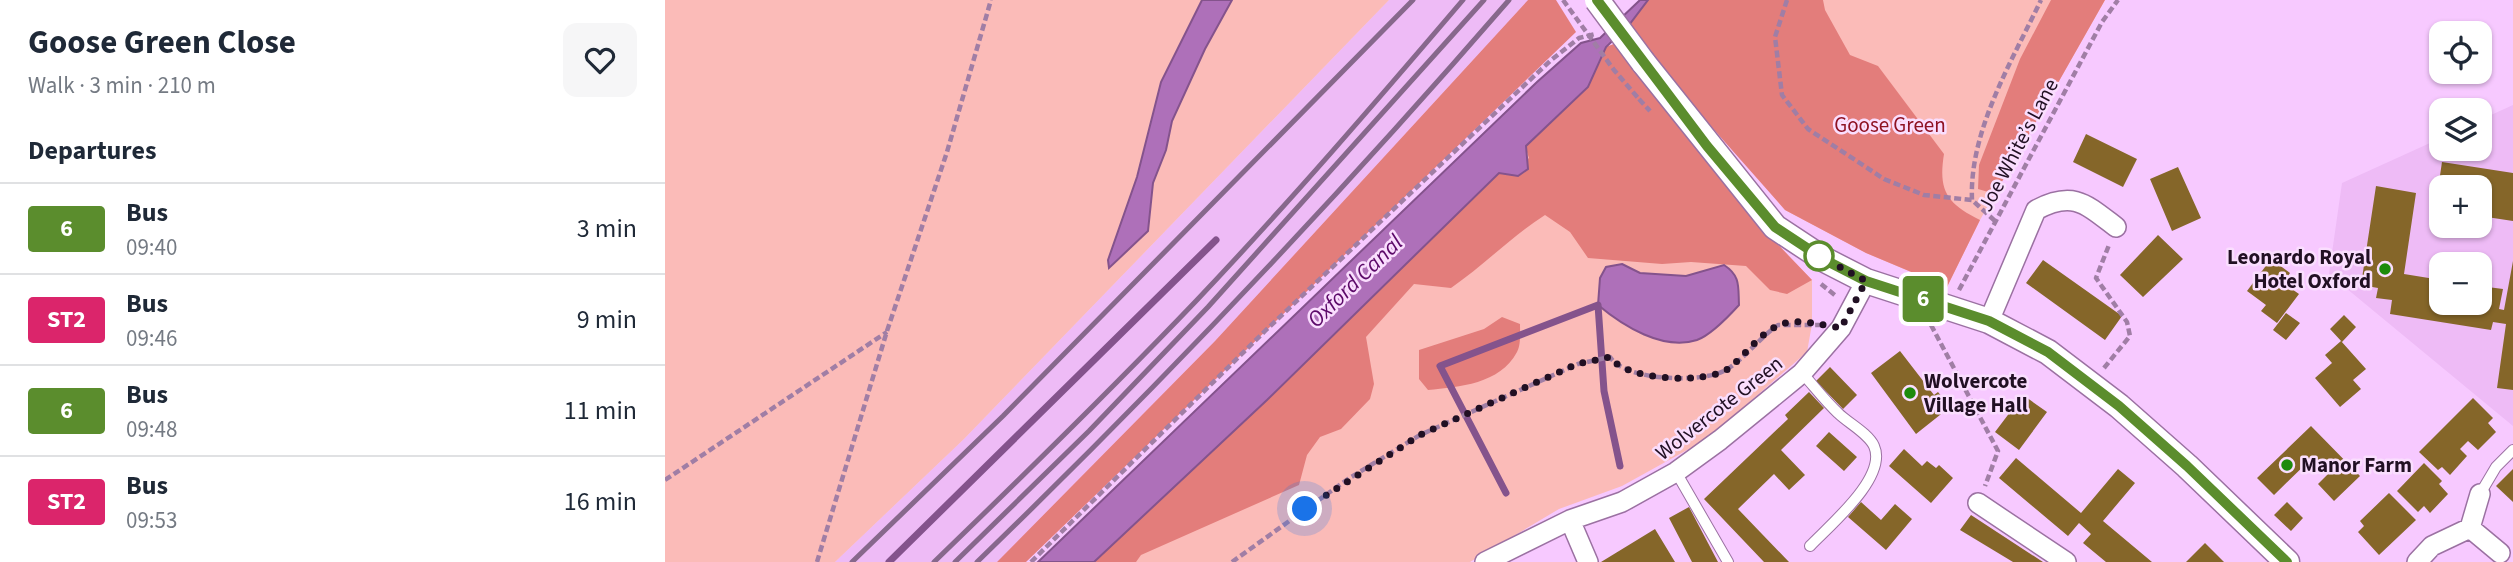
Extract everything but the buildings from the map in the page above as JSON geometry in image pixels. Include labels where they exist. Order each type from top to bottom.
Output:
[{"type":"street","points":[[1597,0],[1775,227],[1825,260],[1866,281],[1950,306],[1989,321],[2048,352],[2187,466],[2287,562]]},
{"type":"street","points":[[1989,321],[2036,210],[2052,201],[2075,199],[2116,227]]},
{"type":"street","name":"Wolvercote Green","points":[[1485,562],[1570,520],[1622,502],[1676,472],[1802,373],[1841,328],[1866,281]]},
{"type":"street","points":[[2417,562],[2432,545],[2470,528],[2480,494]]},
{"type":"street","points":[[1978,503],[2066,562]]},
{"type":"street","points":[[1570,520],[1588,562]]},
{"type":"street","points":[[2470,528],[2500,553]]},
{"type":"lane","points":[[1802,373],[1838,414],[1867,438],[1874,446],[1875,454],[1872,479],[1810,546]]},
{"type":"lane","points":[[2480,494],[2496,467],[2513,450]]},
{"type":"lane","points":[[1676,472],[1728,562]]},
{"type":"path","points":[[817,562],[887,331],[947,152],[991,0]]},
{"type":"path","points":[[1563,0],[1614,70],[1639,99]]},
{"type":"path","points":[[1787,0],[1775,37],[1782,95],[1808,129],[1884,179],[1924,195],[1972,200],[1995,221]]},
{"type":"path","points":[[1972,200],[1971,171],[1999,87],[2041,0]]},
{"type":"path","name":"Joe White’s Lane","points":[[1950,306],[2102,22],[2118,0]]},
{"type":"path","points":[[1031,562],[1265,331],[1579,38]]},
{"type":"path","points":[[2090,384],[2130,336],[2127,322],[2096,278],[2116,227]]},
{"type":"path","points":[[1916,298],[1999,451],[1978,503]]},
{"type":"path","points":[[1232,562],[1348,479],[1420,435],[1473,413],[1513,392],[1594,360],[1610,357],[1630,372],[1666,377],[1710,377],[1726,370],[1778,325],[1812,324],[1841,328]]},
{"type":"path","points":[[665,481],[887,331]]},
{"type":"shaded area","points":[[1389,0],[1528,0],[1215,341],[997,562],[835,562],[964,439]]},
{"type":"shaded area","name":"Leonardo Royal Hotel Oxford","points":[[2513,105],[2513,426],[2329,274],[2342,183],[2429,143],[2429,161],[2492,161],[2492,115]]},
{"type":"green space","points":[[665,0],[1389,0],[964,439],[835,562],[665,562]]},
{"type":"green space","points":[[1528,0],[1556,0],[1576,32],[1026,562],[997,562],[1215,341]]},
{"type":"green space","name":"Goose Green","points":[[1648,0],[2105,0],[1980,220],[1947,287],[1866,253],[1785,210],[1629,25]]},
{"type":"green space","name":"Goose Green","points":[[1648,0],[1823,0],[1825,10],[1850,55],[1878,66],[1944,154],[1942,178],[1947,195],[1960,208],[1980,220],[1947,287],[1866,253],[1785,210],[1654,62],[1629,25]]},
{"type":"green space","points":[[2051,0],[2105,0],[1995,194],[1978,189],[1979,165],[2020,59]]},
{"type":"green space","points":[[1619,42],[1764,230],[1812,280],[1812,324],[1807,352],[1707,439],[1622,486],[1559,509],[1470,562],[1094,562],[1267,400],[1601,64],[1606,47]]},
{"type":"green space","points":[[1619,42],[1764,230],[1812,280],[1787,294],[1770,290],[1746,266],[1691,262],[1662,264],[1588,258],[1570,232],[1545,215],[1451,288],[1414,284],[1366,337],[1374,384],[1370,399],[1341,429],[1320,437],[1307,455],[1299,485],[1141,555],[1136,562],[1094,562],[1267,400],[1499,173],[1509,175],[1529,158],[1525,146],[1561,113],[1583,88],[1593,75],[1606,47]]},
{"type":"green space","points":[[1502,317],[1520,324],[1518,349],[1510,363],[1478,382],[1428,390],[1419,379],[1419,350],[1484,329]]},
{"type":"water","points":[[1202,0],[1232,0],[1205,49],[1172,121],[1166,150],[1153,183],[1148,231],[1109,268],[1108,260],[1137,177],[1161,82]]},
{"type":"water","name":"Oxford Canal","points":[[1640,0],[1648,0],[1629,25],[1606,47],[1588,87],[1526,146],[1528,169],[1518,176],[1499,173],[1267,400],[1094,562],[1038,562],[1537,82],[1581,43],[1600,38]]},
{"type":"water","points":[[1622,264],[1640,273],[1686,276],[1724,265],[1736,278],[1739,305],[1702,338],[1684,343],[1657,339],[1631,328],[1598,305],[1600,278],[1606,267]]},
{"type":"waterway","points":[[889,562],[1216,240]]},
{"type":"waterway","points":[[1506,493],[1440,366],[1598,305],[1604,391],[1620,466]]},
{"type":"railway","points":[[852,562],[1003,416],[1413,0]]},
{"type":"railway","points":[[934,562],[1067,433],[1196,301],[1331,152],[1463,0]]},
{"type":"railway","points":[[955,562],[1089,431],[1208,307],[1484,0]]},
{"type":"railway","points":[[977,562],[1249,287],[1381,145],[1509,0]]},
{"type":"bus line","name":"6","points":[[1597,0],[1707,146],[1775,227],[1825,260],[1866,281],[1950,306],[1989,321],[2048,352],[2119,406],[2187,466],[2287,562]]},
{"type":"place","name":"Leonardo Royal Hotel Oxford","points":[[2385,269]]},
{"type":"place","name":"Wolvercote Village Hall","points":[[1910,393]]},
{"type":"place","name":"Manor Farm","points":[[2287,465]]},
{"type":"route","points":[[1305,509],[1420,435],[1577,364],[1610,357],[1613,362],[1630,372],[1666,377],[1710,377],[1726,370],[1778,325],[1793,323],[1841,328],[1866,281],[1819,256]]}]
